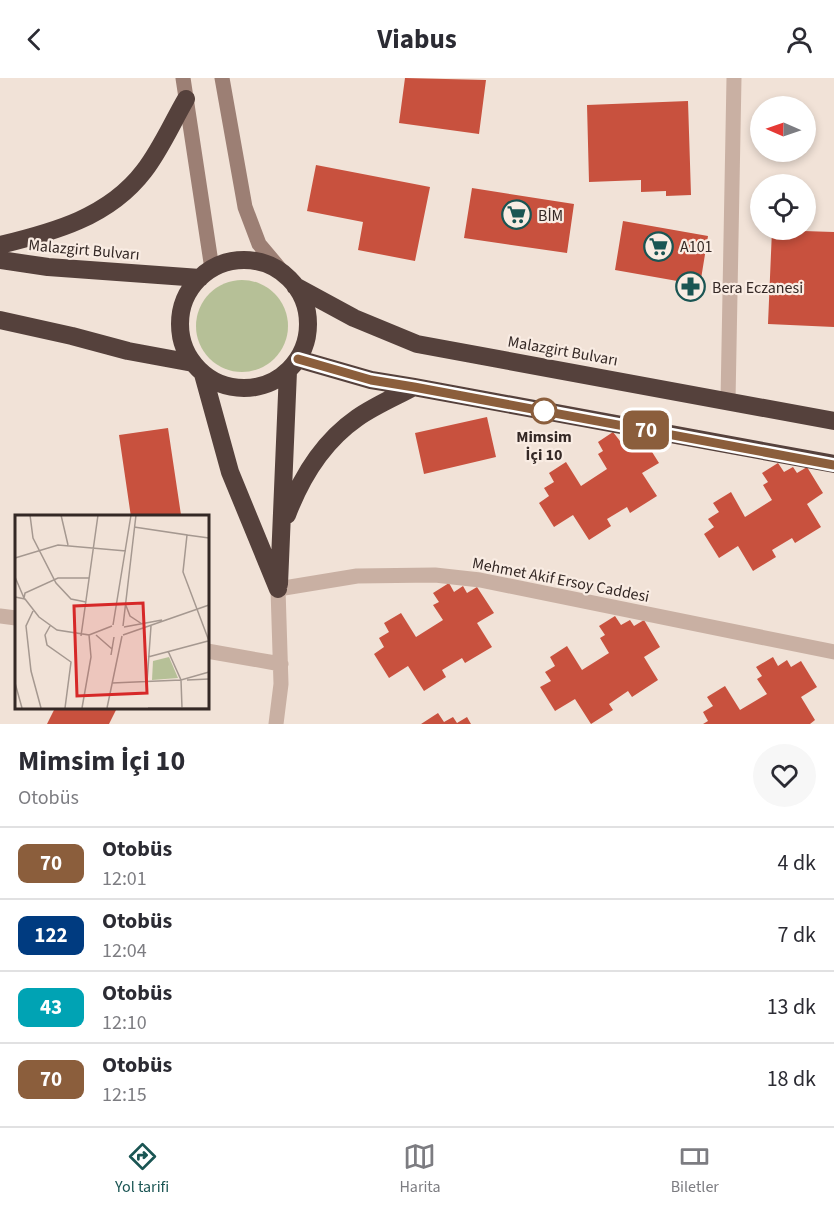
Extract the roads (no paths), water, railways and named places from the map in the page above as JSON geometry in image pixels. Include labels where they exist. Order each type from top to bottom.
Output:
[{"type":"highway","points":[[0,245],[72,224],[110,203],[143,172],[157,152],[186,99]]},
{"type":"highway","name":"Malazgirt Bulvarı","points":[[0,260],[48,267],[206,273]]},
{"type":"highway","points":[[0,320],[198,368],[224,385],[246,388],[261,386],[275,380],[293,365],[304,345],[307,314],[302,300],[290,281],[272,267],[257,262],[226,263],[206,273],[190,290],[183,304],[180,319],[185,349],[198,368],[230,472],[278,589]]},
{"type":"highway","name":"Malazgirt Bulvarı","points":[[290,281],[354,318],[417,344],[834,421]]},
{"type":"highway","points":[[293,365],[834,465]]},
{"type":"highway","points":[[278,589],[293,365]]},
{"type":"highway","points":[[282,528],[305,477],[333,439],[359,416],[414,387]]},
{"type":"street","points":[[183,78],[206,273]]},
{"type":"street","points":[[222,78],[245,207],[259,244],[290,281]]},
{"type":"street","points":[[728,401],[734,78]]},
{"type":"street","name":"Mehmet Akif Ersoy Caddesi","points":[[278,589],[357,576],[435,575],[480,580],[834,652]]},
{"type":"street","points":[[276,724],[281,664],[278,589]]},
{"type":"street","points":[[0,615],[15,618]]},
{"type":"street","points":[[208,651],[281,664]]},
{"type":"place","name":"BİM","points":[[517,215]]},
{"type":"place","name":"A101","points":[[659,246]]},
{"type":"place","name":"Bera Eczanesi","points":[[691,287]]},
{"type":"place","name":"Mimsim İçi 10","points":[[544,411]]}]
